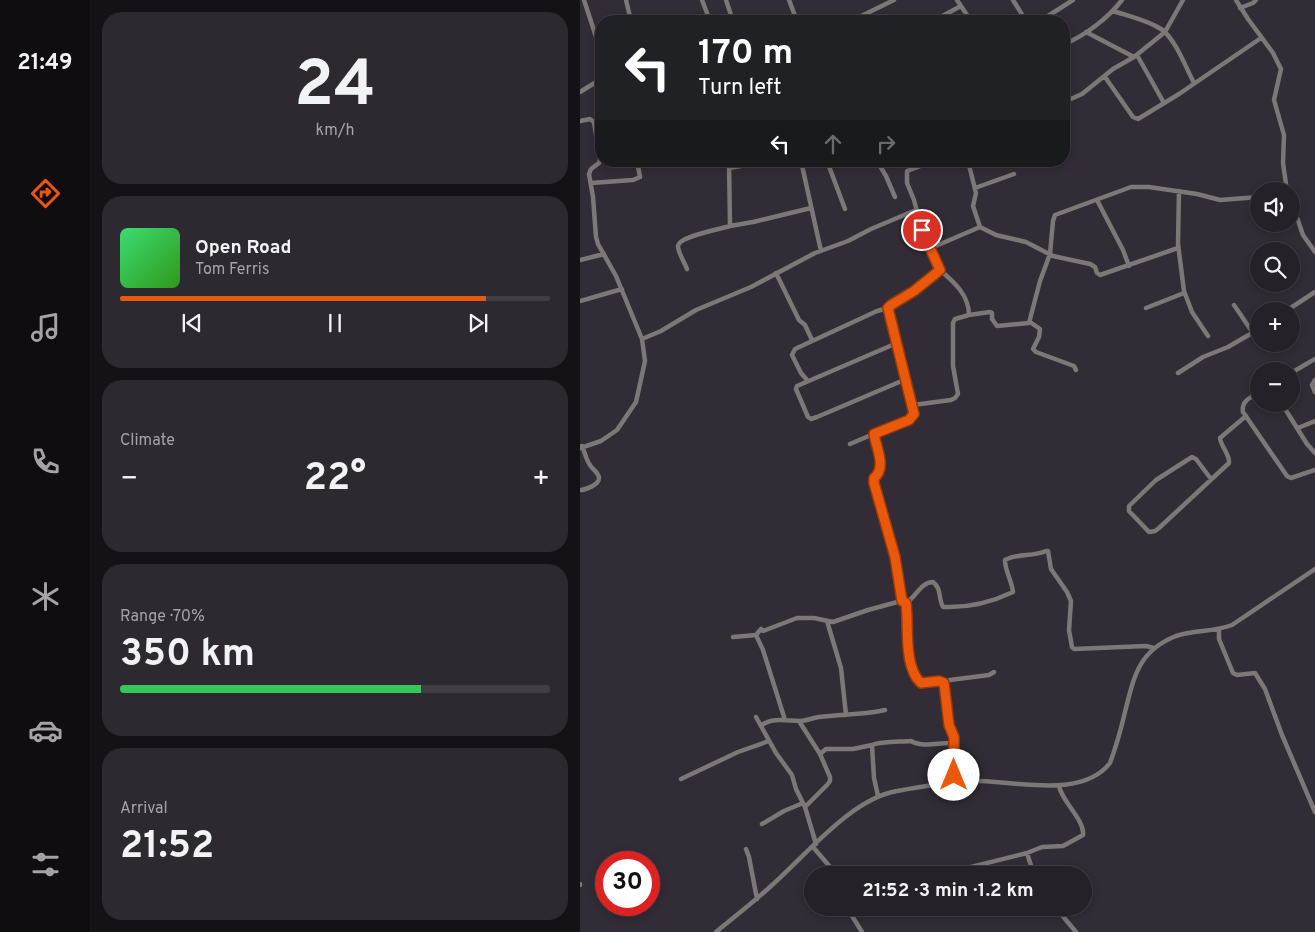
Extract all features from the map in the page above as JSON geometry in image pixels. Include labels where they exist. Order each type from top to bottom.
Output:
[{"type":"street","points":[[584,0],[595,34]]},
{"type":"street","points":[[626,0],[630,15]]},
{"type":"street","points":[[702,0],[708,15]]},
{"type":"street","points":[[726,0],[731,15]]},
{"type":"street","points":[[789,0],[795,15]]},
{"type":"street","points":[[863,15],[894,0]]},
{"type":"street","points":[[1013,0],[1022,15]]},
{"type":"street","points":[[1049,15],[1073,0]]},
{"type":"street","points":[[1070,41],[1086,32],[1113,11],[1122,0]]},
{"type":"street","points":[[1070,99],[1082,94],[1165,32],[1183,0]]},
{"type":"street","points":[[1236,0],[1273,53],[1281,69],[1274,100],[1284,134],[1283,163],[1286,182]]},
{"type":"street","points":[[1240,8],[1253,4],[1256,0]]},
{"type":"street","points":[[942,15],[960,2],[968,15]]},
{"type":"street","points":[[1113,11],[1165,32],[1194,83]]},
{"type":"street","points":[[1086,32],[1135,56],[1164,103]]},
{"type":"street","points":[[1105,77],[1135,119],[1164,103],[1261,38]]},
{"type":"street","points":[[580,92],[595,83]]},
{"type":"street","points":[[580,121],[590,119],[594,122],[595,129]]},
{"type":"street","points":[[580,490],[586,490],[599,479],[581,447],[591,446],[614,433],[633,408],[638,396],[645,361],[642,339],[622,289],[596,237],[590,171],[595,166]]},
{"type":"street","points":[[591,183],[640,178],[638,167]]},
{"type":"street","points":[[730,226],[729,168],[735,167]]},
{"type":"street","points":[[802,167],[822,251]]},
{"type":"street","points":[[829,167],[846,209]]},
{"type":"street","points":[[881,167],[895,197]]},
{"type":"street","points":[[918,167],[907,171],[907,183],[922,230],[940,270],[957,284],[968,303],[969,315]]},
{"type":"street","points":[[970,167],[975,188],[973,206],[980,227],[996,235],[1026,242],[1050,254],[1090,264],[1095,267],[1100,275],[1178,248]]},
{"type":"street","points":[[975,188],[1014,174]]},
{"type":"street","points":[[1030,322],[1040,281],[1050,254],[1055,215],[1131,187],[1149,187],[1220,200],[1250,198]]},
{"type":"street","points":[[1180,192],[1178,248],[1184,293],[1192,312],[1208,336]]},
{"type":"street","points":[[1097,200],[1123,250],[1129,266]]},
{"type":"street","points":[[687,269],[679,250],[680,242],[695,235],[811,208]]},
{"type":"street","points":[[642,339],[661,331],[696,310],[751,287],[822,251],[916,210]]},
{"type":"street","points":[[931,248],[980,227]]},
{"type":"street","points":[[1300,227],[1303,236],[1315,252]]},
{"type":"street","points":[[580,260],[604,254]]},
{"type":"street","points":[[808,380],[802,373],[792,353],[795,349],[877,311],[888,308],[914,291],[940,270]]},
{"type":"street","points":[[776,273],[799,320],[805,325],[812,340]]},
{"type":"street","points":[[580,301],[622,289]]},
{"type":"street","points":[[1300,302],[1315,292]]},
{"type":"street","points":[[1146,308],[1184,293]]},
{"type":"street","points":[[1234,306],[1250,329]]},
{"type":"street","points":[[850,444],[911,418],[914,414],[904,380],[888,308]]},
{"type":"street","points":[[912,406],[955,398],[958,394],[953,366],[953,323],[955,319],[990,312],[992,313],[992,319],[998,326],[1027,324],[1030,322]]},
{"type":"street","points":[[1030,322],[1040,329],[1039,337],[1033,349],[1036,352],[1074,366],[1076,370]]},
{"type":"street","points":[[1178,373],[1203,357],[1228,347],[1250,335]]},
{"type":"street","points":[[897,343],[808,380],[797,386],[796,389],[805,413],[811,419],[904,380]]},
{"type":"street","points":[[1300,368],[1315,359]]},
{"type":"street","points":[[1315,380],[1312,385],[1315,392]]},
{"type":"street","points":[[1250,398],[1245,401],[1243,408],[1246,416],[1288,477],[1291,478],[1315,470]]},
{"type":"street","points":[[1287,412],[1315,453]]},
{"type":"street","points":[[1211,479],[1196,459],[1192,457],[1156,480],[1129,506],[1129,510],[1149,532],[1155,531],[1174,516],[1230,461],[1220,444],[1220,438],[1246,416]]},
{"type":"street","points":[[1298,428],[1315,420]]},
{"type":"street","points":[[874,434],[881,459],[874,483],[895,557],[904,602],[908,647],[914,674],[921,683],[939,681],[944,683],[950,680],[989,675],[994,672]]},
{"type":"street","points":[[733,637],[756,635],[761,629],[763,631],[796,618],[814,618],[833,622],[868,610],[910,600],[924,584],[929,582],[933,582],[939,589],[944,606],[982,603],[1013,592],[1006,571],[1006,560],[1048,551],[1052,573],[1067,592],[1071,601],[1070,630],[1072,647],[1074,649],[1146,646],[1154,648]]},
{"type":"street","points":[[716,932],[757,898],[857,807],[878,796],[894,791],[965,781],[1025,786],[1059,786],[1094,777],[1105,770],[1110,764],[1133,680],[1144,658],[1154,648],[1177,636],[1219,630],[1243,618],[1315,568]]},
{"type":"street","points":[[828,621],[840,668],[846,715]]},
{"type":"street","points":[[1219,630],[1219,639],[1233,672],[1237,675],[1255,672],[1265,689],[1282,735],[1315,812]]},
{"type":"street","points":[[756,635],[763,650],[785,720]]},
{"type":"street","points":[[944,683],[949,725],[954,737],[954,775],[956,782]]},
{"type":"street","points":[[762,725],[764,723],[785,720],[799,721],[884,710]]},
{"type":"street","points":[[756,717],[762,725],[768,740],[792,774],[796,789],[804,805],[815,845],[830,866]]},
{"type":"street","points":[[762,824],[784,811],[804,805],[830,781],[830,776],[820,754],[799,721]]},
{"type":"street","points":[[681,779],[768,740]]},
{"type":"street","points":[[820,754],[826,750],[853,749],[876,744],[911,741],[916,744],[954,742]]},
{"type":"street","points":[[872,745],[874,778],[878,796]]},
{"type":"street","points":[[975,866],[1042,847],[1063,846],[1083,835],[1076,817],[1062,795],[1059,786]]},
{"type":"street","points":[[746,849],[757,898]]},
{"type":"street","points":[[1026,853],[1031,866]]},
{"type":"street","points":[[852,916],[862,932]]},
{"type":"street","points":[[1063,916],[1076,932]]},
{"type":"route","points":[[922,230],[940,270],[914,291],[888,307],[904,380],[914,414],[909,420],[902,421],[874,434],[881,459],[874,483],[895,557],[902,601],[906,603],[908,647],[914,674],[921,683],[928,684],[939,681],[944,683],[949,725],[954,737],[954,775]]}]
